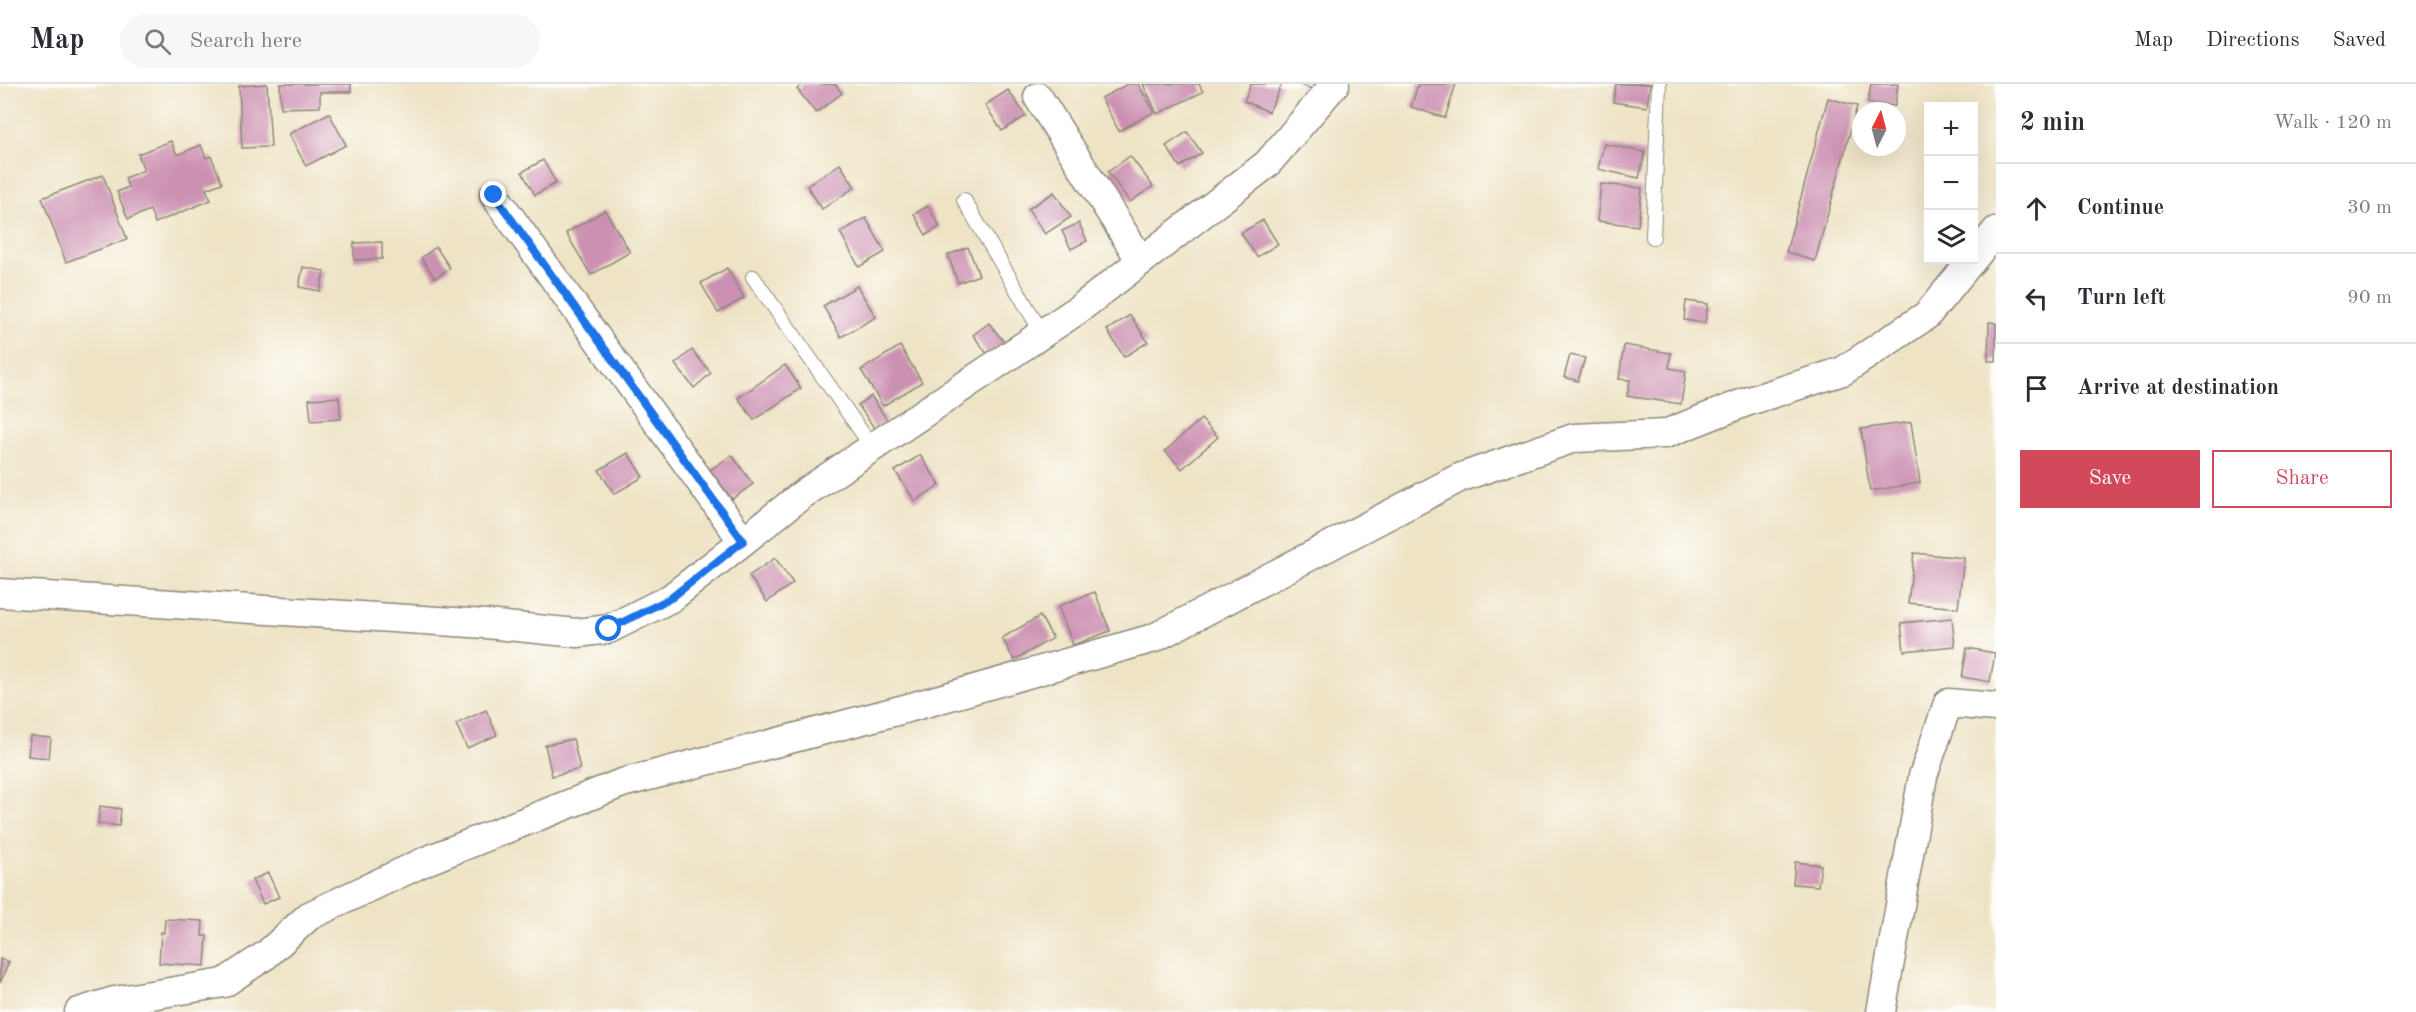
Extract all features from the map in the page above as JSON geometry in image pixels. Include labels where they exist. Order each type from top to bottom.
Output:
[{"type":"street","points":[[0,593],[486,624],[577,633],[609,629],[671,598],[803,494],[1079,309],[1267,164],[1335,84]]},
{"type":"street","points":[[1038,97],[1141,261]]},
{"type":"street","points":[[494,195],[743,541]]},
{"type":"street","points":[[1978,253],[1996,231]]},
{"type":"street","points":[[79,1012],[114,1001],[224,983],[266,955],[309,916],[428,860],[622,783],[908,708],[1154,638],[1459,478],[1574,438],[1665,434],[1746,402],[1843,371],[1927,315],[1969,264]]},
{"type":"street","points":[[1881,1012],[1923,776],[1948,703],[1996,707]]},
{"type":"lane","points":[[1653,237],[1659,84]]},
{"type":"lane","points":[[964,200],[1042,333]]},
{"type":"lane","points":[[753,277],[873,447]]},
{"type":"building","points":[[267,84],[271,147],[242,148],[239,86]]},
{"type":"building","points":[[280,84],[351,84],[351,92],[320,92],[320,107],[281,108]]},
{"type":"building","points":[[803,84],[835,84],[842,93],[816,113],[797,89]]},
{"type":"building","points":[[1128,84],[1138,84],[1154,112],[1119,131],[1101,98]]},
{"type":"building","points":[[1143,84],[1199,84],[1203,92],[1157,114]]},
{"type":"building","points":[[1251,84],[1282,84],[1269,112],[1244,101]]},
{"type":"building","points":[[1297,84],[1326,84],[1324,93]]},
{"type":"building","points":[[1418,84],[1456,84],[1445,118],[1411,107]]},
{"type":"building","points":[[1616,84],[1650,84],[1647,107],[1613,102]]},
{"type":"building","points":[[1871,84],[1898,84],[1896,102],[1868,102]]},
{"type":"building","points":[[1008,90],[1026,116],[1002,131],[985,105]]},
{"type":"building","points":[[1828,98],[1852,105],[1852,124],[1815,261],[1786,252]]},
{"type":"building","points":[[329,113],[346,145],[306,166],[289,134]]},
{"type":"building","points":[[1187,132],[1202,153],[1180,167],[1166,146]]},
{"type":"building","points":[[171,141],[177,155],[201,145],[206,158],[211,156],[222,183],[206,189],[211,200],[155,223],[150,210],[128,219],[117,192],[128,187],[125,178],[144,170],[138,154]]},
{"type":"building","points":[[1604,144],[1645,152],[1639,178],[1598,169]]},
{"type":"building","points":[[1130,156],[1153,186],[1130,202],[1108,172]]},
{"type":"building","points":[[543,160],[556,183],[535,195],[522,172]]},
{"type":"building","points":[[840,164],[855,187],[822,209],[807,186]]},
{"type":"building","points":[[103,175],[127,239],[66,262],[42,198]]},
{"type":"building","points":[[1601,184],[1642,188],[1638,226],[1597,221]]},
{"type":"building","points":[[1054,192],[1071,217],[1045,234],[1028,209]]},
{"type":"building","points":[[928,206],[940,227],[926,235],[914,214]]},
{"type":"building","points":[[605,210],[630,252],[591,275],[566,233]]},
{"type":"building","points":[[866,218],[885,252],[859,267],[840,232]]},
{"type":"building","points":[[1263,220],[1278,244],[1257,257],[1241,233]]},
{"type":"building","points":[[1079,223],[1087,241],[1071,249],[1062,231]]},
{"type":"building","points":[[382,242],[382,259],[354,260],[354,243]]},
{"type":"building","points":[[436,247],[450,268],[435,278],[421,258]]},
{"type":"building","points":[[968,247],[979,275],[958,283],[948,255]]},
{"type":"building","points":[[303,267],[324,271],[320,291],[299,287]]},
{"type":"building","points":[[727,268],[744,298],[718,313],[701,283]]},
{"type":"building","points":[[857,286],[876,317],[841,337],[823,306]]},
{"type":"building","points":[[1686,301],[1708,304],[1705,323],[1684,320]]},
{"type":"building","points":[[1130,315],[1148,342],[1124,357],[1107,330]]},
{"type":"building","points":[[1989,322],[1996,323],[1996,361],[1988,361]]},
{"type":"building","points":[[989,323],[1004,342],[988,355],[973,335]]},
{"type":"building","points":[[1624,345],[1671,353],[1669,368],[1686,371],[1681,404],[1627,396],[1630,380],[1619,379]]},
{"type":"building","points":[[900,346],[922,382],[883,406],[861,370]]},
{"type":"building","points":[[692,350],[711,373],[694,388],[675,364]]},
{"type":"building","points":[[1570,355],[1585,358],[1578,381],[1564,377]]},
{"type":"building","points":[[785,365],[801,388],[754,420],[738,398]]},
{"type":"building","points":[[871,396],[887,420],[875,429],[858,405]]},
{"type":"building","points":[[339,397],[341,419],[311,421],[309,399]]},
{"type":"building","points":[[1201,419],[1218,437],[1182,469],[1165,451]]},
{"type":"building","points":[[1911,422],[1920,483],[1870,491],[1861,429]]},
{"type":"building","points":[[628,453],[643,477],[614,494],[599,470]]},
{"type":"building","points":[[732,455],[753,484],[732,499],[710,470]]},
{"type":"building","points":[[920,455],[940,485],[915,501],[895,471]]},
{"type":"building","points":[[1914,553],[1964,558],[1958,608],[1908,603]]},
{"type":"building","points":[[775,558],[793,583],[767,602],[749,576]]},
{"type":"building","points":[[1095,592],[1110,631],[1073,645],[1058,606]]},
{"type":"building","points":[[1040,616],[1053,638],[1014,660],[1002,638]]},
{"type":"building","points":[[1952,618],[1955,646],[1904,651],[1901,623]]},
{"type":"building","points":[[1967,648],[1995,653],[1990,682],[1962,677]]},
{"type":"building","points":[[486,710],[497,735],[467,748],[456,724]]},
{"type":"building","points":[[30,736],[51,738],[49,758],[28,756]]},
{"type":"building","points":[[573,739],[580,769],[552,776],[545,745]]},
{"type":"building","points":[[100,806],[121,809],[119,826],[98,823]]},
{"type":"building","points":[[1795,862],[1821,865],[1818,886],[1793,884]]},
{"type":"building","points":[[268,873],[279,897],[263,904],[252,880]]},
{"type":"building","points":[[165,919],[203,921],[202,936],[207,936],[205,966],[159,963],[161,932],[164,933]]},
{"type":"building","points":[[0,959],[9,962],[0,983]]},
{"type":"route","points":[[494,195],[743,541],[671,598],[609,629]]}]
